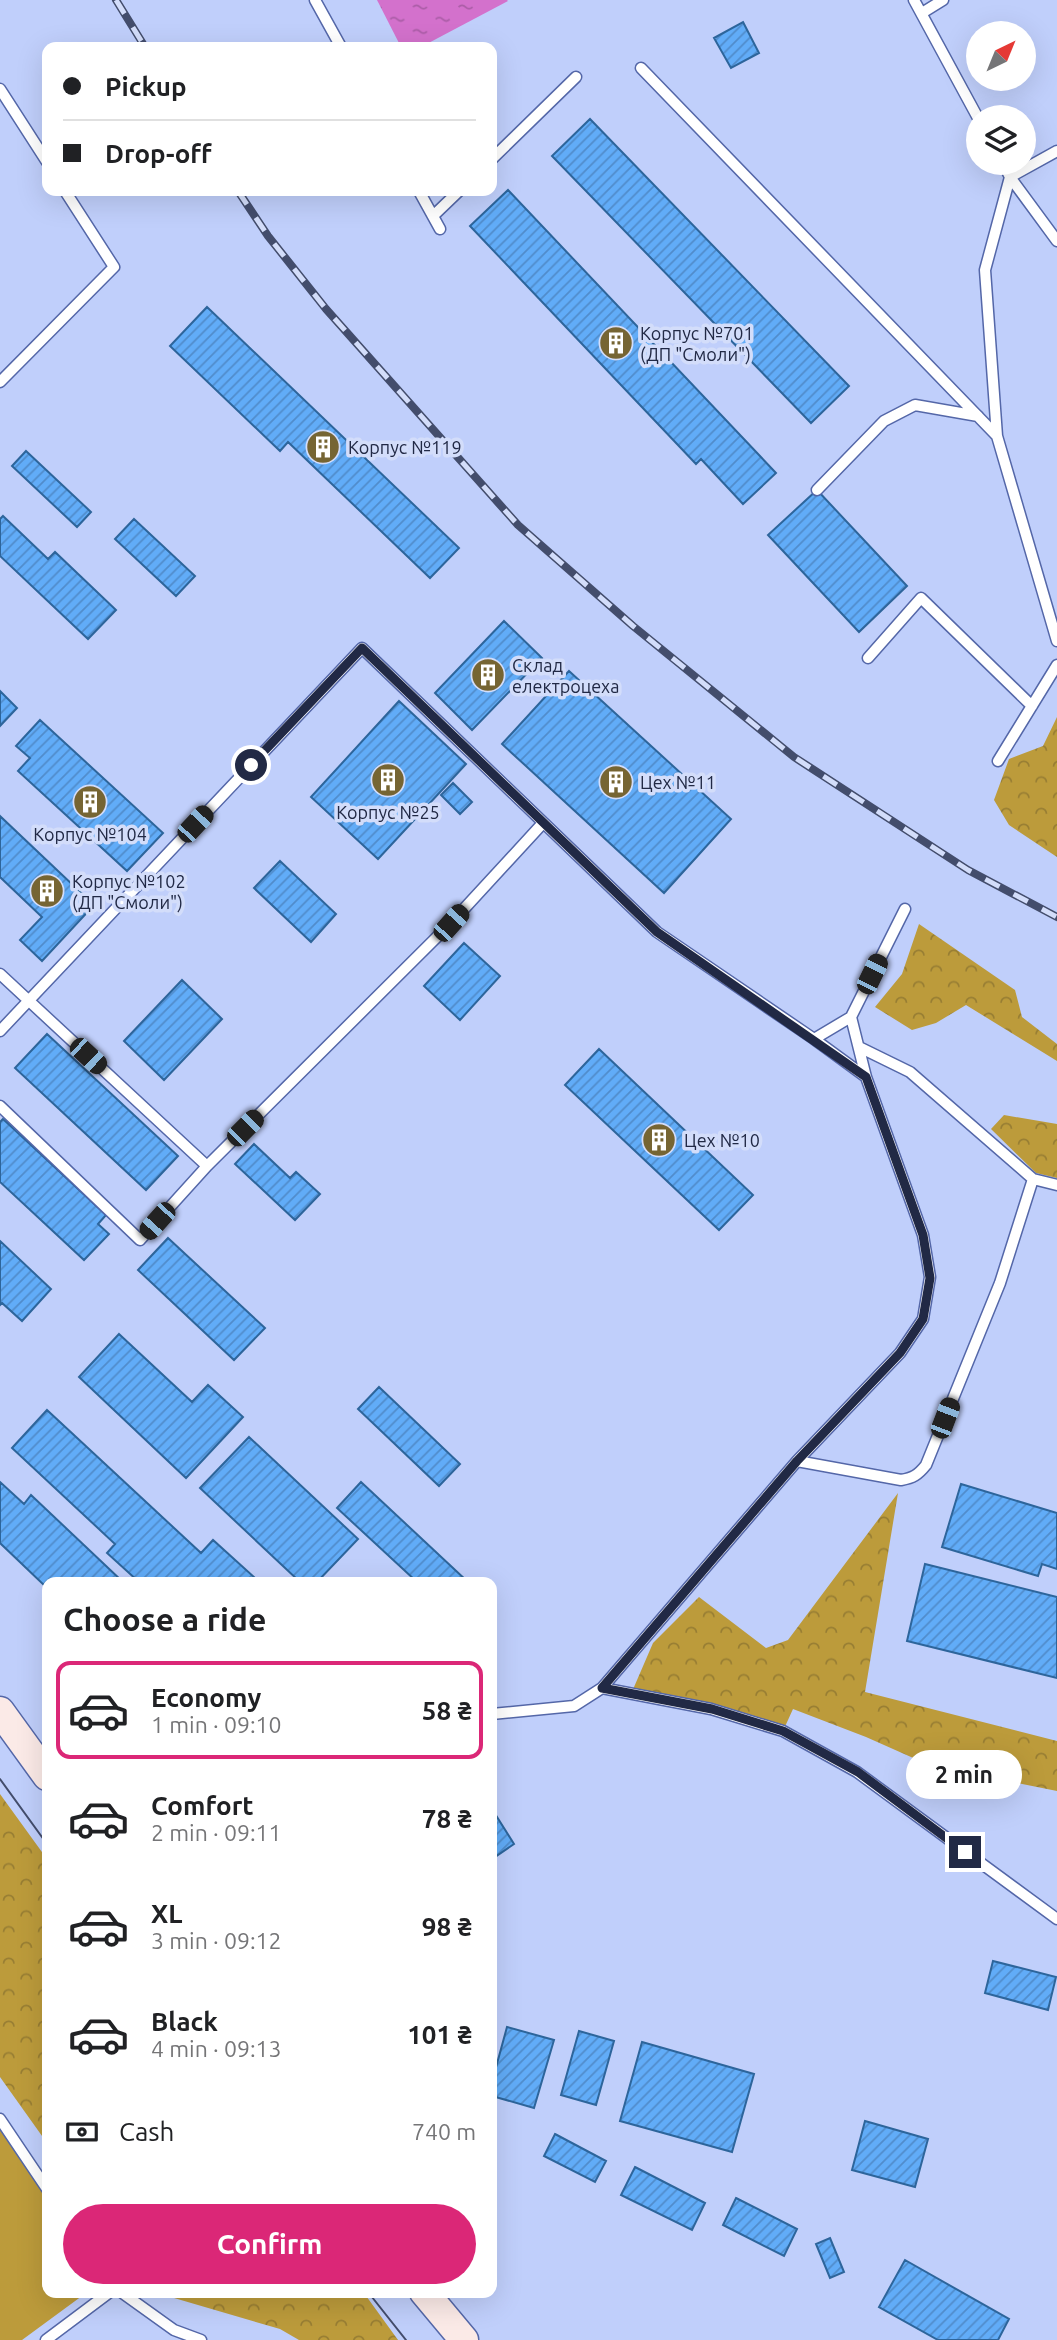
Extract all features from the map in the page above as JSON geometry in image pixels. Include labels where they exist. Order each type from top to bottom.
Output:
[{"type":"street","points":[[0,1711],[42,1769]]},
{"type":"street","points":[[429,2298],[464,2340]]},
{"type":"lane","points":[[315,0],[338,42]]},
{"type":"lane","points":[[915,0],[971,105]]},
{"type":"lane","points":[[922,13],[943,0]]},
{"type":"lane","points":[[641,68],[997,436]]},
{"type":"lane","points":[[497,154],[576,77]]},
{"type":"lane","points":[[0,89],[42,154]]},
{"type":"lane","points":[[1057,151],[1010,177],[985,270],[997,436],[1057,641]]},
{"type":"lane","points":[[1010,177],[1057,240]]},
{"type":"lane","points":[[0,382],[114,267],[68,196]]},
{"type":"lane","points":[[422,196],[440,229]]},
{"type":"lane","points":[[433,216],[454,196]]},
{"type":"lane","points":[[817,490],[884,421],[915,405],[978,416]]},
{"type":"lane","points":[[868,658],[921,598],[1032,706]]},
{"type":"lane","points":[[0,1031],[362,648],[657,932],[866,1077]]},
{"type":"lane","points":[[998,761],[1057,665]]},
{"type":"lane","points":[[0,1106],[140,1240],[207,1166],[451,923],[543,822]]},
{"type":"lane","points":[[814,1039],[851,1017],[905,909]]},
{"type":"lane","points":[[0,974],[207,1166]]},
{"type":"lane","points":[[497,1714],[574,1706],[602,1688],[797,1461],[900,1353],[923,1319],[930,1278],[923,1235],[866,1077],[851,1017]]},
{"type":"lane","points":[[859,1047],[910,1072],[1033,1180],[1057,1185]]},
{"type":"lane","points":[[797,1461],[901,1480],[919,1474],[926,1465],[1000,1283],[1033,1180]]},
{"type":"lane","points":[[602,1688],[712,1709],[783,1731],[858,1772],[1057,1919]]},
{"type":"lane","points":[[0,2119],[42,2182]]},
{"type":"lane","points":[[46,2340],[102,2298]]},
{"type":"lane","points":[[129,2298],[174,2330],[201,2340]]},
{"type":"green space","points":[[1057,717],[1057,857],[1009,825],[994,800],[1009,759],[1043,746]]},
{"type":"green space","points":[[919,924],[1015,990],[1022,1017],[1057,1044],[1057,1061],[966,1005],[936,1023],[912,1030],[875,1007],[902,974]]},
{"type":"green space","points":[[1004,1115],[1057,1124],[1057,1178],[1036,1173],[991,1129]]},
{"type":"green space","points":[[898,1493],[865,1692],[1057,1741],[1057,1791],[929,1765],[793,1709],[783,1731],[631,1694],[653,1643],[699,1597],[766,1648],[788,1640]]},
{"type":"green space","points":[[0,1794],[42,1852],[42,2136],[0,2077]]},
{"type":"green space","points":[[0,2129],[42,2191],[42,2298],[79,2298],[22,2340],[0,2340]]},
{"type":"green space","points":[[174,2298],[368,2298],[398,2340],[299,2340],[280,2329]]},
{"type":"water","points":[[377,0],[508,1],[430,42],[398,42]]},
{"type":"building","points":[[743,22],[759,53],[731,68],[714,38]]},
{"type":"building","points":[[590,119],[849,386],[811,423],[552,156]]},
{"type":"building","name":"Корпус №701 (ДП \"Смоли\")","points":[[508,190],[776,473],[743,504],[701,459],[696,464],[470,226]]},
{"type":"building","name":"Корпус №119","points":[[207,307],[459,548],[430,578],[288,442],[280,451],[170,346]]},
{"type":"building","points":[[26,451],[91,512],[77,527],[12,466]]},
{"type":"building","points":[[817,490],[907,586],[859,632],[768,535]]},
{"type":"building","points":[[3,516],[48,559],[55,552],[116,610],[88,639],[0,556],[0,519]]},
{"type":"building","points":[[134,519],[195,576],[176,596],[115,539]]},
{"type":"building","name":"Склад електроцеха","points":[[504,621],[542,658],[472,730],[435,693]]},
{"type":"building","name":"Цех №11","points":[[569,671],[731,819],[664,893],[502,744]]},
{"type":"building","points":[[0,691],[17,708],[0,726]]},
{"type":"building","name":"Корпус №25","points":[[399,701],[466,764],[378,859],[311,797]]},
{"type":"building","name":"Корпус №104","points":[[40,720],[163,833],[127,871],[18,771],[30,758],[16,746]]},
{"type":"building","points":[[453,783],[472,802],[460,814],[441,795]]},
{"type":"building","name":"Корпус №102 (ДП \"Смоли\")","points":[[0,816],[94,905],[42,961],[20,940],[42,917],[0,877]]},
{"type":"building","points":[[280,861],[336,914],[311,942],[254,888]]},
{"type":"building","points":[[464,943],[500,976],[460,1020],[424,986]]},
{"type":"building","points":[[182,980],[222,1019],[164,1080],[124,1041]]},
{"type":"building","points":[[47,1034],[178,1156],[146,1190],[15,1068]]},
{"type":"building","name":"Цех №10","points":[[599,1049],[753,1195],[719,1230],[565,1085]]},
{"type":"building","points":[[3,1119],[106,1215],[98,1224],[109,1234],[84,1260],[0,1182],[0,1122]]},
{"type":"building","points":[[254,1144],[290,1178],[296,1172],[320,1194],[295,1220],[235,1164]]},
{"type":"building","points":[[168,1238],[265,1328],[234,1360],[138,1270]]},
{"type":"building","points":[[0,1241],[51,1289],[22,1321],[2,1303],[0,1305]]},
{"type":"building","points":[[119,1334],[192,1402],[208,1385],[243,1417],[186,1478],[79,1377]]},
{"type":"building","points":[[379,1387],[460,1464],[439,1486],[358,1409]]},
{"type":"building","points":[[47,1410],[201,1553],[213,1540],[254,1577],[133,1577],[107,1553],[115,1544],[12,1448]]},
{"type":"building","points":[[249,1437],[358,1539],[322,1577],[295,1577],[200,1488]]},
{"type":"building","points":[[0,1482],[24,1504],[31,1495],[118,1577],[42,1577],[42,1583],[0,1543]]},
{"type":"building","points":[[361,1482],[463,1577],[412,1577],[337,1508]]},
{"type":"building","points":[[961,1484],[1057,1513],[1057,1569],[1042,1564],[1038,1576],[942,1547]]},
{"type":"building","points":[[925,1564],[1057,1597],[1057,1678],[907,1641]]},
{"type":"building","points":[[497,1817],[514,1844],[497,1856]]},
{"type":"building","points":[[993,1961],[1056,1977],[1048,2010],[985,1993]]},
{"type":"building","points":[[507,2027],[554,2040],[534,2108],[497,2097],[497,2064]]},
{"type":"building","points":[[579,2031],[614,2041],[596,2105],[561,2095]]},
{"type":"building","points":[[642,2042],[754,2074],[732,2152],[620,2121]]},
{"type":"building","points":[[865,2121],[928,2139],[915,2187],[852,2170]]},
{"type":"building","points":[[555,2134],[606,2161],[595,2182],[544,2156]]},
{"type":"building","points":[[635,2167],[705,2203],[692,2230],[621,2195]]},
{"type":"building","points":[[736,2198],[797,2229],[784,2256],[723,2225]]},
{"type":"building","points":[[830,2238],[844,2272],[830,2278],[816,2244]]},
{"type":"building","points":[[905,2260],[1009,2319],[998,2340],[938,2340],[879,2307]]},
{"type":"tram line","points":[[0,1779],[42,1837]]},
{"type":"tram line","points":[[373,2298],[406,2340]]},
{"type":"railway","points":[[116,0],[142,42]]},
{"type":"railway","points":[[241,196],[268,236],[326,309],[518,525],[633,626],[794,757],[968,870],[1057,917]]},
{"type":"place","name":"Корпус №701 (ДП \"Смоли\")","points":[[616,343]]},
{"type":"place","name":"Корпус №119","points":[[323,447]]},
{"type":"place","name":"Склад електроцеха","points":[[488,675]]},
{"type":"place","name":"Корпус №25","points":[[388,780]]},
{"type":"place","name":"Цех №11","points":[[616,782]]},
{"type":"place","name":"Корпус №104","points":[[90,802]]},
{"type":"place","name":"Корпус №102 (ДП \"Смоли\")","points":[[47,891]]},
{"type":"place","name":"Цех №10","points":[[659,1140]]},
{"type":"route","points":[[251,765],[362,648],[657,932],[866,1077],[923,1235],[930,1278],[923,1319],[900,1353],[797,1461],[602,1688],[712,1709],[783,1731],[858,1772],[965,1852]]}]
